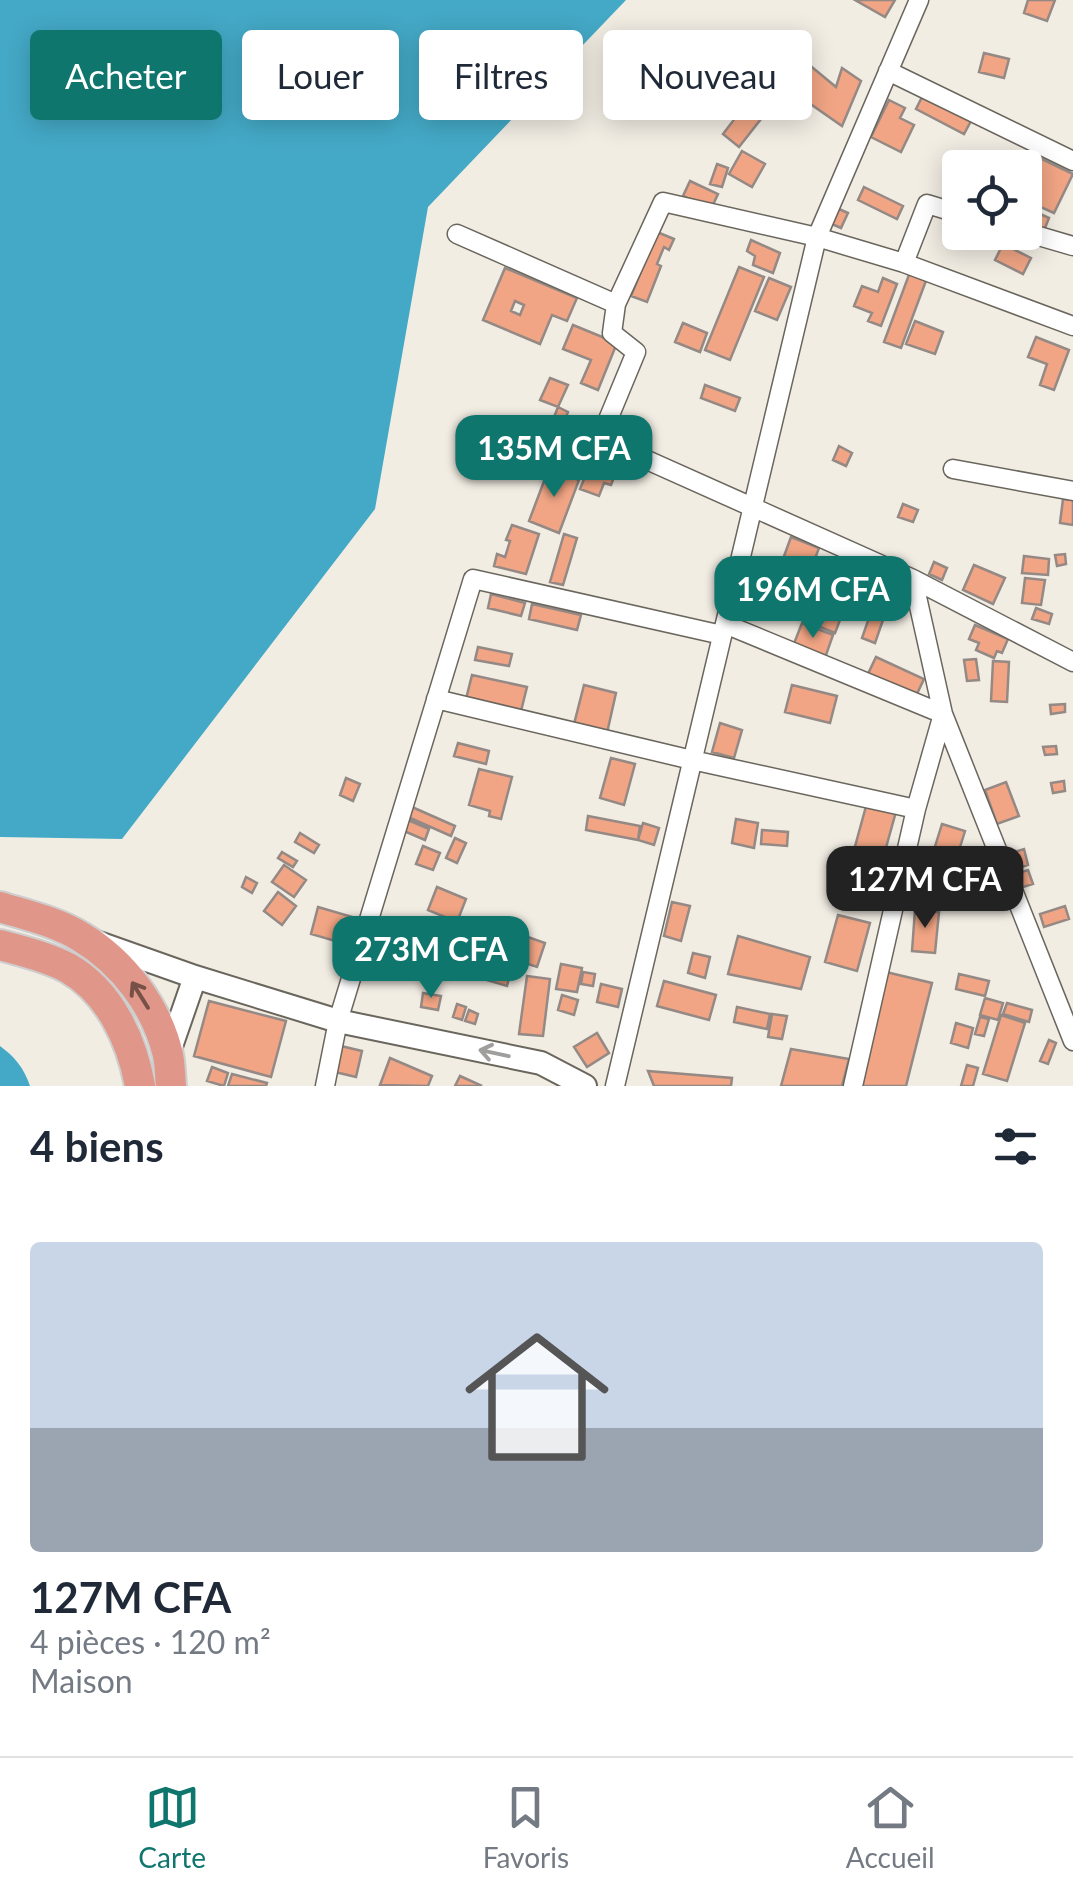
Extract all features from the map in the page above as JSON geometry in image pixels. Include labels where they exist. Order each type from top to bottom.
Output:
[{"type":"highway","points":[[0,907],[80,936],[117,964],[139,990],[157,1025],[168,1055],[171,1086]]},
{"type":"highway","points":[[0,944],[67,968],[91,986],[116,1017],[133,1053],[140,1086]]},
{"type":"street","points":[[615,1086],[816,237],[919,0]]},
{"type":"street","points":[[888,71],[1073,161]]},
{"type":"street","points":[[1073,326],[904,263],[816,237],[663,202],[616,304],[612,333],[636,352],[600,439],[913,579],[1073,662]]},
{"type":"street","points":[[904,263],[927,204],[942,209]]},
{"type":"street","points":[[458,234],[616,304]]},
{"type":"street","points":[[1042,237],[1073,246]]},
{"type":"street","points":[[954,468],[1073,490]]},
{"type":"street","points":[[325,1086],[338,1021],[473,578],[724,630],[943,714]]},
{"type":"street","points":[[913,579],[943,714],[1073,1041]]},
{"type":"street","points":[[436,699],[916,809]]},
{"type":"street","points":[[854,1086],[916,809],[943,714]]},
{"type":"street","points":[[80,936],[338,1021],[542,1063],[585,1086]]},
{"type":"street","points":[[168,1055],[195,977]]},
{"type":"water","points":[[0,0],[626,0],[583,45],[583,30],[419,30],[419,120],[511,120],[428,207],[375,509],[122,839],[0,837]]},
{"type":"water","points":[[0,1046],[18,1063],[30,1086],[0,1086]]},
{"type":"building","points":[[855,0],[895,0],[885,17]]},
{"type":"building","points":[[1028,0],[1055,0],[1047,21],[1024,13]]},
{"type":"building","points":[[984,53],[1009,59],[1004,78],[979,72]]},
{"type":"building","points":[[812,67],[836,87],[842,68],[861,81],[842,126],[812,105]]},
{"type":"building","points":[[923,95],[971,121],[964,134],[916,109]]},
{"type":"building","points":[[889,100],[905,108],[900,118],[914,125],[901,152],[871,137]]},
{"type":"building","points":[[734,120],[760,120],[739,147],[723,134]]},
{"type":"building","points":[[742,151],[765,164],[752,187],[729,174]]},
{"type":"building","points":[[1042,159],[1073,174],[1054,213],[1042,208]]},
{"type":"building","points":[[717,164],[728,168],[722,187],[710,184]]},
{"type":"building","points":[[690,181],[718,194],[711,209],[683,196]]},
{"type":"building","points":[[864,187],[903,206],[897,219],[858,200]]},
{"type":"building","points":[[839,209],[848,213],[841,228],[832,224]]},
{"type":"building","points":[[1042,215],[1049,218],[1042,233]]},
{"type":"building","points":[[657,232],[674,239],[669,250],[664,247],[647,302],[631,296]]},
{"type":"building","points":[[751,240],[780,253],[773,273],[753,265],[755,256],[747,251]]},
{"type":"building","points":[[1000,250],[1015,250],[1031,258],[1023,274],[995,260]]},
{"type":"building","points":[[739,267],[764,277],[730,360],[705,350]]},
{"type":"building","points":[[505,268],[577,298],[567,321],[552,315],[540,344],[483,320]],"holes":[[[515,301],[524,305],[520,315],[511,311]]]},
{"type":"building","points":[[910,272],[927,278],[901,348],[884,342]]},
{"type":"building","points":[[769,278],[791,287],[777,320],[755,311]]},
{"type":"building","points":[[883,278],[897,284],[881,326],[868,321],[872,313],[854,306],[862,286],[878,292]]},
{"type":"building","points":[[915,321],[943,332],[935,354],[906,344]]},
{"type":"building","points":[[683,323],[707,333],[700,352],[675,342]]},
{"type":"building","points":[[573,325],[617,343],[598,390],[581,383],[591,360],[563,349]]},
{"type":"building","points":[[1036,337],[1069,350],[1054,390],[1040,385],[1047,364],[1028,357]]},
{"type":"building","points":[[550,378],[568,385],[558,407],[540,400]]},
{"type":"building","points":[[705,385],[740,398],[735,411],[701,398]]},
{"type":"building","points":[[558,407],[568,412],[560,431],[550,427]]},
{"type":"building","points":[[534,426],[580,443],[574,459],[567,456],[562,470],[522,456]]},
{"type":"building","points":[[839,446],[852,453],[846,466],[833,460]]},
{"type":"building","points":[[594,454],[619,464],[611,485],[604,483],[599,496],[580,489]]},
{"type":"building","points":[[549,468],[579,480],[559,533],[529,521]]},
{"type":"building","points":[[1063,499],[1073,500],[1073,525],[1060,523]]},
{"type":"building","points":[[903,504],[918,510],[913,522],[898,517]]},
{"type":"building","points":[[512,525],[539,534],[526,574],[494,566],[497,554],[505,557]]},
{"type":"building","points":[[564,534],[577,538],[563,585],[550,582]]},
{"type":"building","points":[[791,537],[819,548],[804,588],[792,584],[795,576],[779,570]]},
{"type":"building","points":[[1065,554],[1066,564],[1057,566],[1055,555]]},
{"type":"building","points":[[1024,556],[1049,559],[1048,575],[1022,573]]},
{"type":"building","points":[[845,559],[883,575],[869,607],[831,591]]},
{"type":"building","points":[[934,562],[947,568],[942,580],[929,574]]},
{"type":"building","points":[[974,565],[1005,578],[993,604],[963,590]]},
{"type":"building","points":[[1025,578],[1045,580],[1041,605],[1022,603]]},
{"type":"building","points":[[491,594],[525,603],[521,616],[488,608]]},
{"type":"building","points":[[532,604],[581,615],[577,630],[529,619]]},
{"type":"building","points":[[808,607],[840,620],[835,633],[803,620]]},
{"type":"building","points":[[1036,608],[1052,614],[1049,624],[1032,619]]},
{"type":"building","points":[[870,615],[883,620],[875,643],[862,638]]},
{"type":"building","points":[[802,623],[833,635],[825,658],[793,646]]},
{"type":"building","points":[[975,625],[1008,639],[1002,653],[997,651],[994,658],[976,650],[979,643],[969,639]]},
{"type":"building","points":[[478,647],[512,654],[509,666],[475,660]]},
{"type":"building","points":[[876,657],[924,679],[915,698],[867,676]]},
{"type":"building","points":[[976,659],[979,680],[967,681],[964,660]]},
{"type":"building","points":[[993,661],[1009,662],[1007,702],[991,701]]},
{"type":"building","points":[[472,675],[527,687],[521,711],[466,699]]},
{"type":"building","points":[[584,685],[616,693],[607,733],[573,728]]},
{"type":"building","points":[[792,685],[837,696],[830,723],[785,712]]},
{"type":"building","points":[[1065,704],[1065,712],[1051,714],[1050,705]]},
{"type":"building","points":[[720,723],[742,730],[734,758],[712,752]]},
{"type":"building","points":[[458,743],[489,751],[486,764],[454,756]]},
{"type":"building","points":[[1056,746],[1057,754],[1045,755],[1043,747]]},
{"type":"building","points":[[611,758],[635,764],[624,805],[600,798]]},
{"type":"building","points":[[479,769],[512,777],[501,819],[469,805]]},
{"type":"building","points":[[346,778],[360,784],[353,801],[340,795]]},
{"type":"building","points":[[1064,781],[1065,791],[1053,793],[1051,783]]},
{"type":"building","points":[[1006,782],[1019,816],[997,824],[985,790]]},
{"type":"building","points":[[868,799],[897,808],[877,880],[848,872]]},
{"type":"building","points":[[412,807],[455,826],[451,836],[408,817]]},
{"type":"building","points":[[588,816],[640,826],[638,840],[586,830]]},
{"type":"building","points":[[736,819],[758,823],[754,848],[732,843]]},
{"type":"building","points":[[408,820],[429,829],[425,840],[404,831]]},
{"type":"building","points":[[643,823],[659,828],[654,845],[638,840]]},
{"type":"building","points":[[942,824],[965,831],[956,860],[933,853]]},
{"type":"building","points":[[762,830],[788,832],[787,846],[761,844]]},
{"type":"building","points":[[300,833],[319,845],[314,853],[295,842]]},
{"type":"building","points":[[455,838],[466,843],[457,863],[446,858]]},
{"type":"building","points":[[423,846],[440,853],[433,870],[416,864]]},
{"type":"building","points":[[1024,849],[1028,865],[1013,870],[1008,854]]},
{"type":"building","points":[[282,852],[297,861],[293,867],[278,858]]},
{"type":"building","points":[[284,865],[306,880],[294,897],[272,882]]},
{"type":"building","points":[[1028,870],[1033,884],[1020,888],[1015,874]]},
{"type":"building","points":[[246,877],[257,883],[252,893],[242,887]]},
{"type":"building","points":[[925,882],[939,884],[937,903],[923,901]]},
{"type":"building","points":[[437,887],[466,899],[457,922],[428,910]]},
{"type":"building","points":[[278,892],[296,906],[282,925],[264,911]]},
{"type":"building","points":[[672,902],[690,906],[681,941],[664,936]]},
{"type":"building","points":[[1065,906],[1069,919],[1044,927],[1040,914]]},
{"type":"building","points":[[318,907],[356,918],[349,945],[311,934]]},
{"type":"building","points":[[915,910],[939,912],[935,953],[912,951]]},
{"type":"building","points":[[838,915],[870,923],[857,971],[825,962]]},
{"type":"building","points":[[496,930],[520,936],[507,986],[483,979]]},
{"type":"building","points":[[525,936],[545,943],[537,967],[516,960]]},
{"type":"building","points":[[738,936],[810,957],[801,989],[728,974]]},
{"type":"building","points":[[693,953],[710,957],[705,978],[688,973]]},
{"type":"building","points":[[561,964],[582,968],[577,992],[556,989]]},
{"type":"building","points":[[583,972],[595,974],[593,986],[581,984]]},
{"type":"building","points":[[886,972],[932,983],[906,1086],[858,1086]]},
{"type":"building","points":[[959,974],[989,981],[985,996],[956,989]]},
{"type":"building","points":[[527,976],[550,979],[543,1036],[519,1034]]},
{"type":"building","points":[[664,981],[716,995],[709,1020],[657,1006]]},
{"type":"building","points":[[601,984],[622,989],[618,1007],[597,1002]]},
{"type":"building","points":[[423,993],[441,996],[438,1010],[421,1007]]},
{"type":"building","points":[[562,995],[578,1000],[574,1015],[558,1010]]},
{"type":"building","points":[[985,998],[1003,1003],[998,1020],[980,1015]]},
{"type":"building","points":[[209,1001],[286,1021],[271,1077],[194,1056]]},
{"type":"building","points":[[1007,1003],[1032,1010],[1029,1022],[1003,1014]]},
{"type":"building","points":[[457,1004],[466,1007],[462,1020],[453,1017]]},
{"type":"building","points":[[737,1007],[770,1014],[767,1029],[734,1022]]},
{"type":"building","points":[[469,1010],[478,1014],[475,1024],[465,1021]]},
{"type":"building","points":[[772,1014],[787,1016],[782,1039],[768,1037]]},
{"type":"building","points":[[1001,1015],[1025,1023],[1007,1081],[983,1074]]},
{"type":"building","points":[[980,1017],[989,1019],[984,1036],[975,1034]]},
{"type":"building","points":[[956,1023],[973,1028],[968,1048],[951,1043]]},
{"type":"building","points":[[597,1033],[609,1053],[587,1067],[574,1047]]},
{"type":"building","points":[[1049,1040],[1056,1043],[1048,1064],[1040,1061]]},
{"type":"building","points":[[341,1046],[362,1051],[356,1077],[335,1072]]},
{"type":"building","points":[[791,1049],[849,1059],[842,1086],[781,1086]]},
{"type":"building","points":[[390,1058],[432,1076],[428,1086],[380,1085]]},
{"type":"building","points":[[967,1065],[978,1068],[973,1086],[961,1086]]},
{"type":"building","points":[[212,1067],[228,1073],[224,1086],[207,1081]]},
{"type":"building","points":[[648,1071],[732,1078],[731,1086],[654,1086]]},
{"type":"building","points":[[232,1074],[267,1083],[228,1086]]},
{"type":"building","points":[[460,1076],[482,1086],[455,1086]]}]
